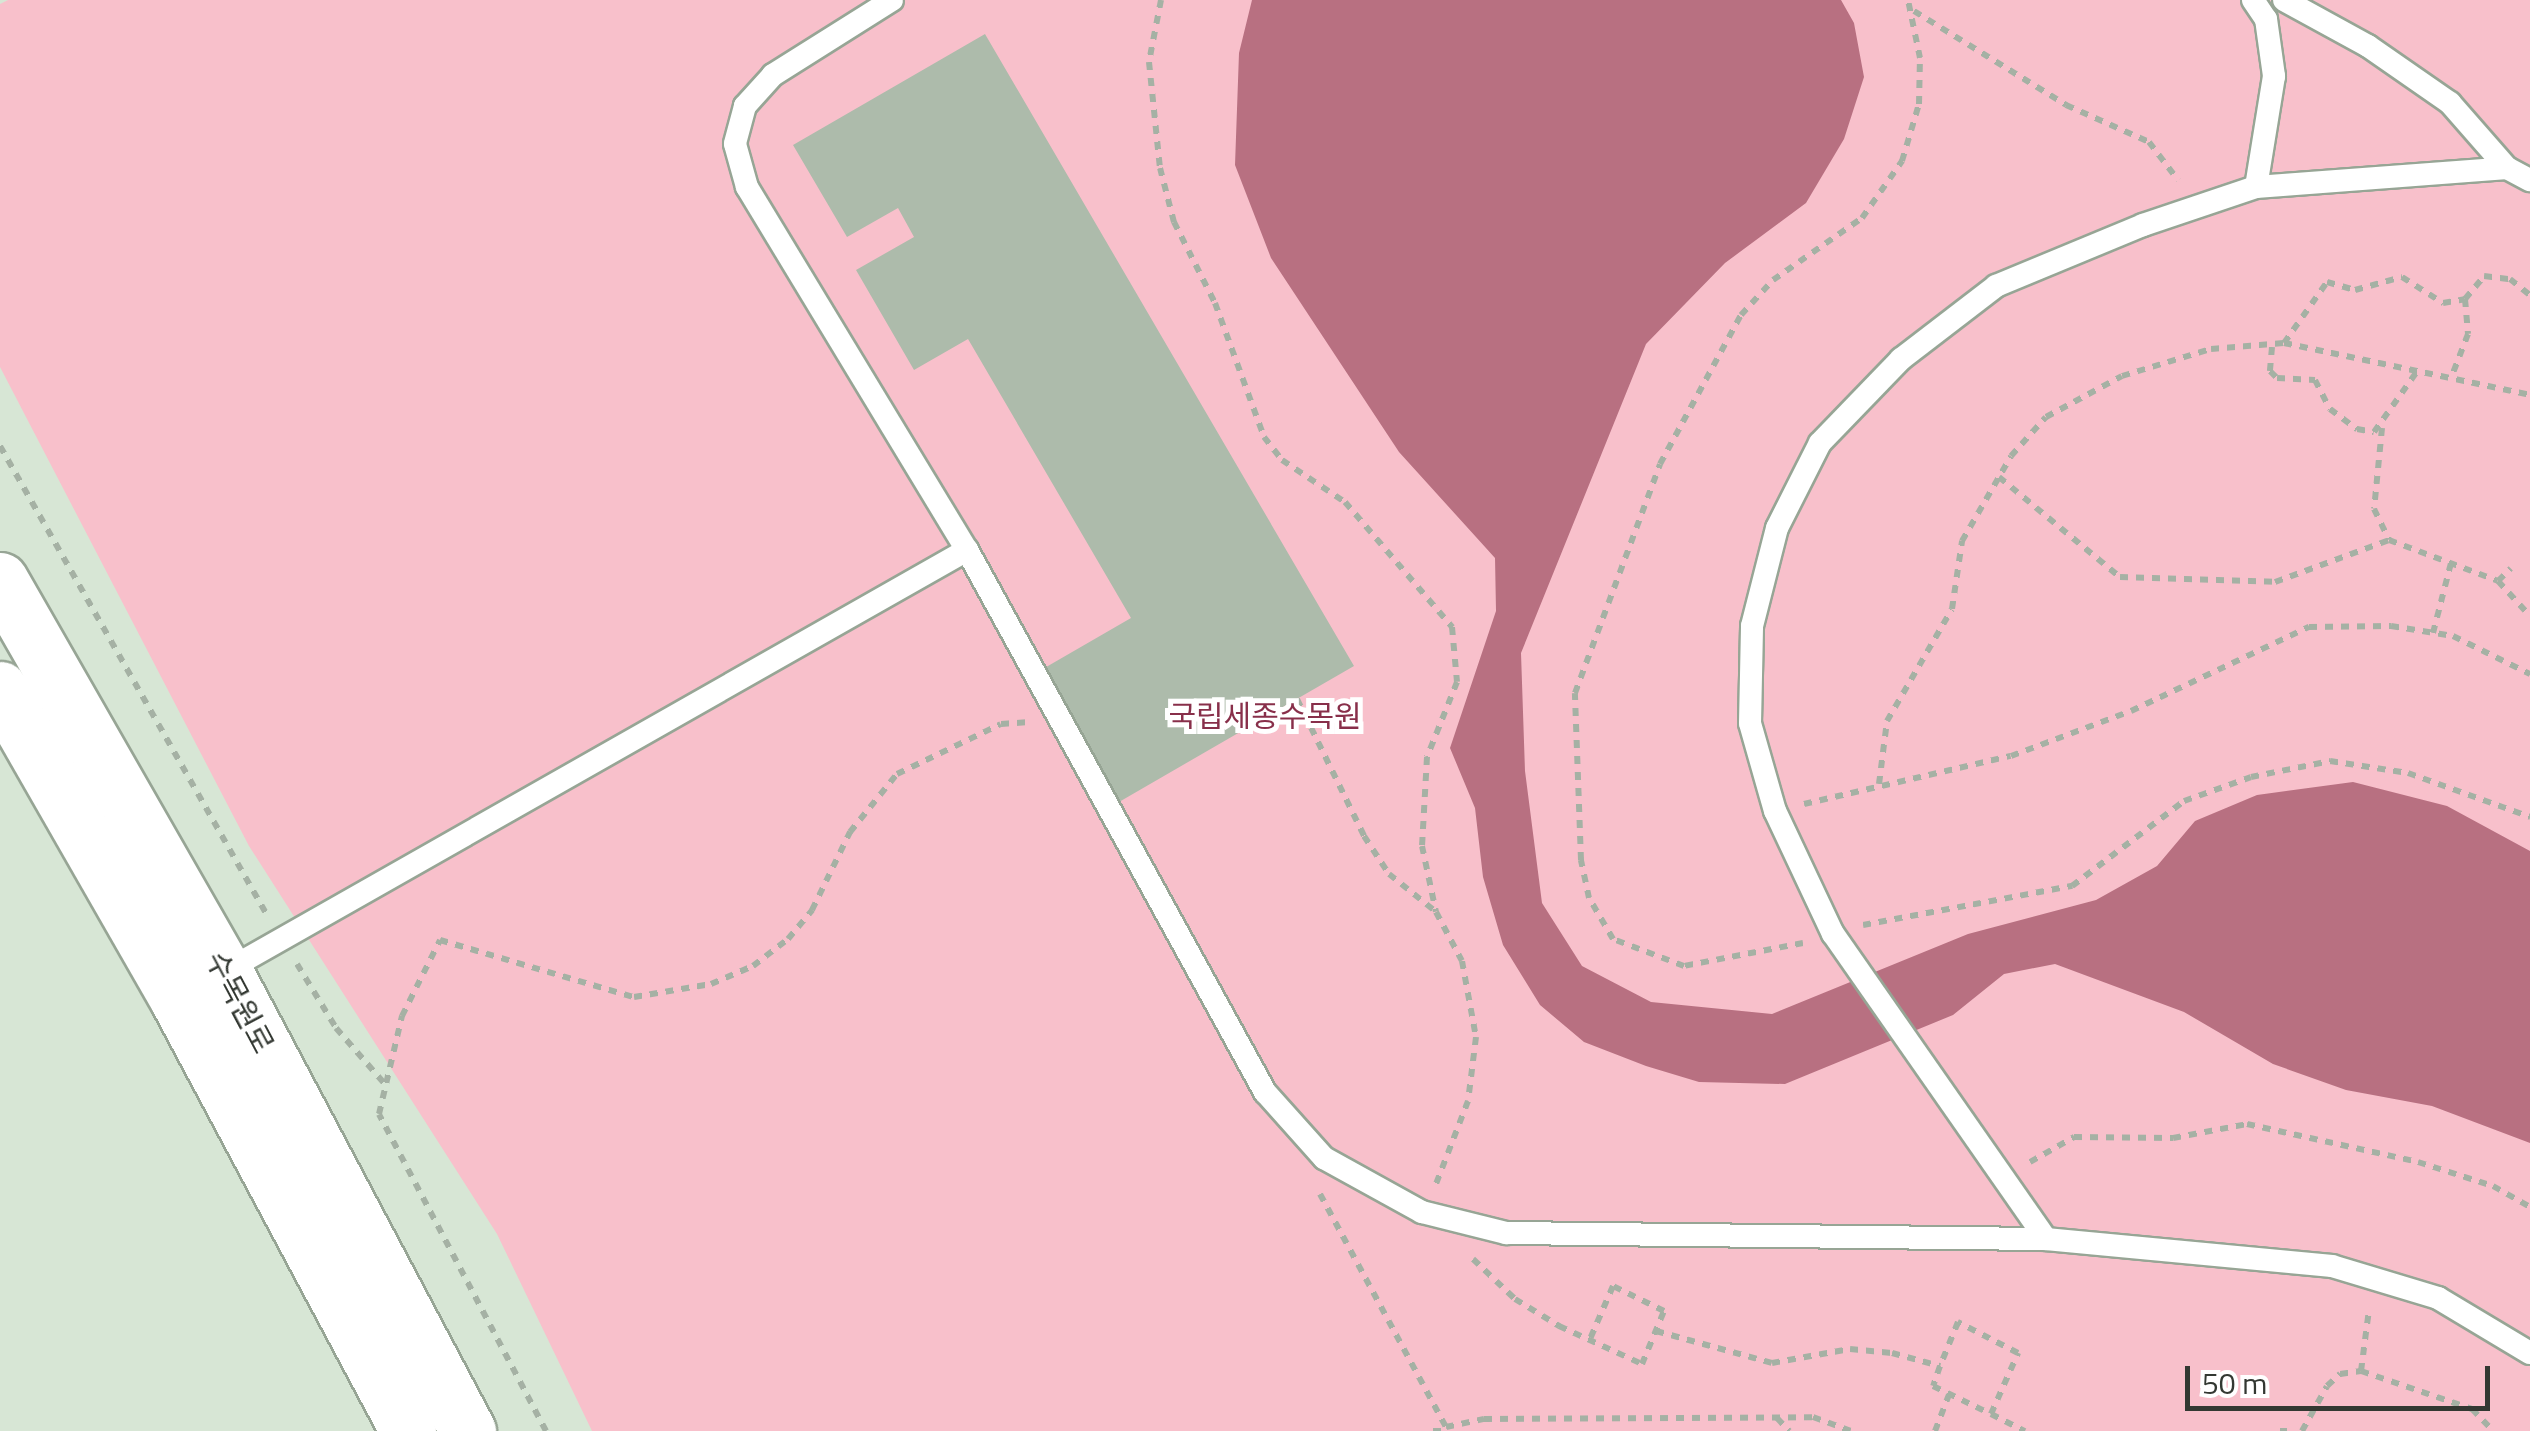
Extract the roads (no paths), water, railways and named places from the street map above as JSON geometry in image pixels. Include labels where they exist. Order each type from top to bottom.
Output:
[{"type":"street","name":"수목원로","points":[[0,580],[224,971],[468,1431]]},
{"type":"street","name":"수목원로","points":[[0,688],[177,998],[408,1431]]},
{"type":"lane","points":[[892,0],[773,75],[744,106],[735,144],[747,188],[967,550],[1264,1092],[1324,1158],[1422,1212],[1506,1233],[2046,1238],[2332,1266],[2438,1298],[2530,1353]]},
{"type":"lane","points":[[2252,0],[2266,20],[2274,76],[2256,188]]},
{"type":"lane","points":[[2284,0],[2368,46],[2450,104],[2507,168],[2530,180]]},
{"type":"lane","points":[[2046,1238],[1833,934],[1776,811],[1750,723],[1752,626],[1777,528],[1820,443],[1902,360],[1996,286],[2197,204],[2256,188],[2507,168]]},
{"type":"lane","points":[[177,998],[967,550]]},
{"type":"park label","name":"국립세종수목원","points":[[1265,716]]}]
